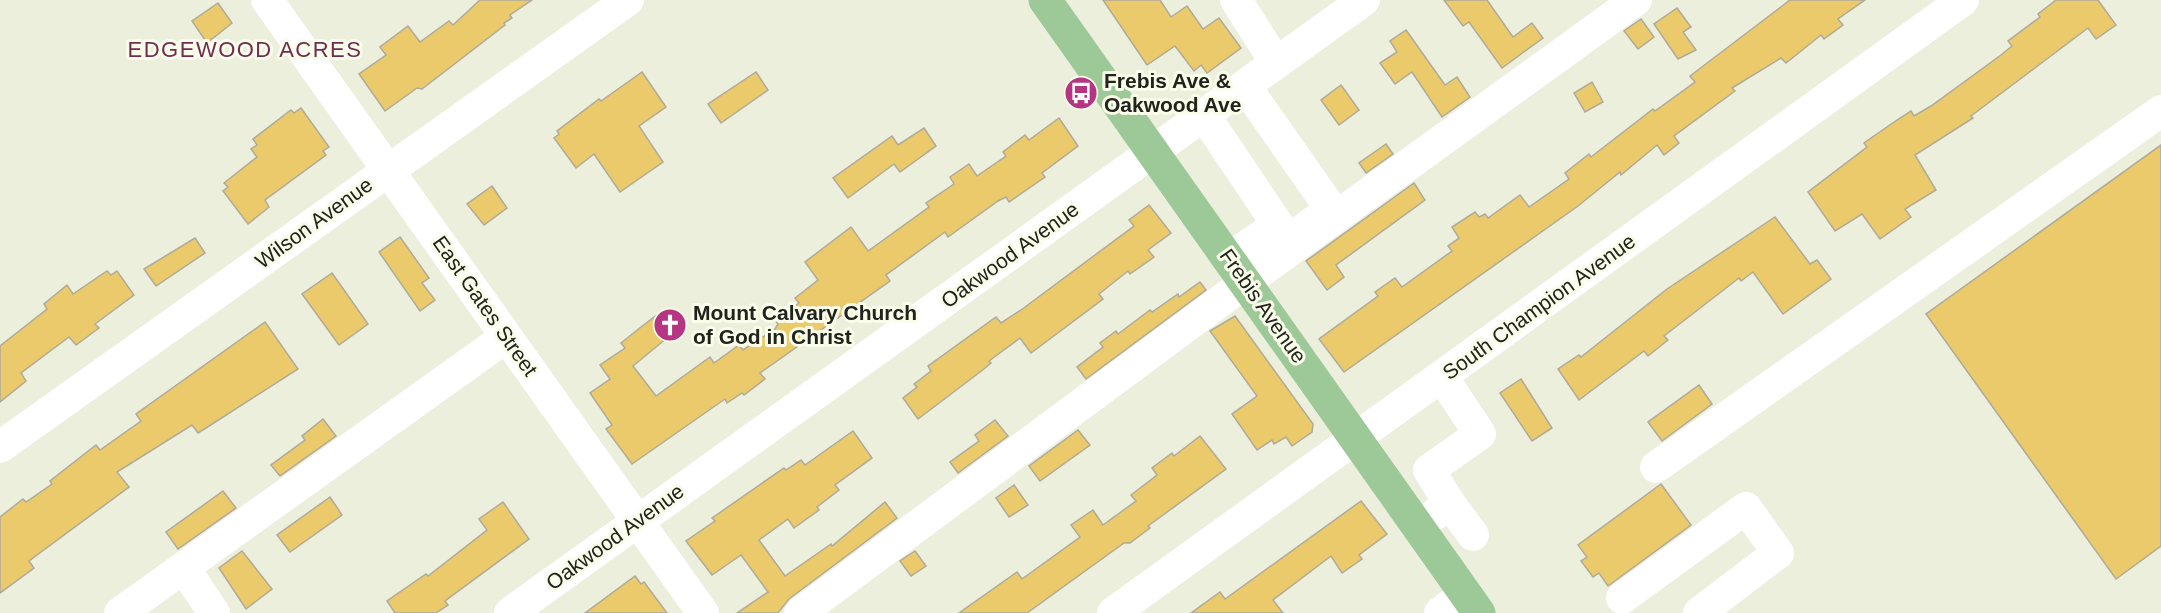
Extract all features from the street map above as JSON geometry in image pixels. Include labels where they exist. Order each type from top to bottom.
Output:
[{"type":"main road","name":"Frebis Avenue","points":[[1045,0],[1473,604]]},
{"type":"street","name":"East Gates Street","points":[[268,0],[703,613]]},
{"type":"street","name":"Wilson Avenue","points":[[0,447],[628,0]]},
{"type":"street","points":[[1236,0],[1276,63]]},
{"type":"street","name":"Oakwood Avenue","points":[[510,613],[1364,0]]},
{"type":"street","points":[[800,613],[1238,270],[1636,0]]},
{"type":"street","name":"South Champion Avenue","points":[[1113,613],[1963,0]]},
{"type":"street","points":[[1204,115],[1289,240],[1331,209],[1245,86]]},
{"type":"street","points":[[1656,467],[2161,111]]},
{"type":"street","points":[[1235,161],[1277,132]]},
{"type":"street","points":[[1238,270],[1278,225]]},
{"type":"street","points":[[120,613],[506,337]]},
{"type":"street","points":[[1442,377],[1480,434],[1429,470],[1473,536]]},
{"type":"street","points":[[1419,526],[1450,504]]},
{"type":"street","points":[[1619,608],[1746,508],[1778,553],[1699,613]]},
{"type":"street","points":[[184,568],[214,613]]},
{"type":"street","points":[[1440,613],[1473,604]]},
{"type":"building","points":[[480,0],[532,0],[510,15],[512,18],[504,23],[505,25],[422,89],[417,88],[385,111],[359,74],[386,55],[380,47],[408,26],[420,42],[449,21],[453,25]]},
{"type":"building","points":[[1103,0],[1160,0],[1171,17],[1187,6],[1203,29],[1219,18],[1241,48],[1207,73],[1201,65],[1194,71],[1175,46],[1147,65]]},
{"type":"building","points":[[1444,0],[1487,0],[1513,37],[1532,23],[1543,38],[1502,68],[1469,22],[1463,26]]},
{"type":"building","points":[[1790,0],[1865,0],[1838,19],[1843,25],[1824,39],[1821,35],[1786,63],[1781,58],[1732,88],[1735,91],[1674,136],[1679,143],[1664,155],[1657,145],[1621,175],[1620,172],[1578,206],[1344,372],[1319,339],[1378,296],[1375,292],[1395,278],[1402,287],[1452,251],[1448,246],[1459,238],[1452,227],[1475,212],[1479,217],[1485,214],[1488,218],[1520,195],[1529,207],[1569,179],[1565,173],[1589,154],[1591,157],[1653,109],[1655,111],[1695,82],[1690,76]]},
{"type":"building","points":[[2056,0],[2098,0],[2116,25],[2096,39],[2088,28],[1971,116],[1973,118],[1915,155],[1936,190],[1905,209],[1911,217],[1880,239],[1862,214],[1835,231],[1808,192],[1867,147],[1864,143],[1911,111],[1914,116],[1931,106],[2001,55],[2012,46],[2008,41],[2040,17],[2038,14]]},
{"type":"building","points":[[218,3],[232,23],[207,43],[192,21]]},
{"type":"building","points":[[1677,8],[1691,27],[1683,32],[1696,50],[1678,59],[1654,24]]},
{"type":"building","points":[[1641,19],[1654,37],[1638,49],[1624,31]]},
{"type":"building","points":[[1406,30],[1445,85],[1457,77],[1470,97],[1442,117],[1412,72],[1395,84],[1380,63],[1397,52],[1390,41]]},
{"type":"building","points":[[642,72],[666,107],[639,126],[663,162],[620,192],[594,154],[576,168],[554,138],[559,134],[557,131],[599,99],[601,101]]},
{"type":"building","points":[[756,72],[768,90],[721,123],[708,104]]},
{"type":"building","points":[[1592,82],[1603,102],[1585,112],[1574,93]]},
{"type":"building","points":[[1341,85],[1359,110],[1339,125],[1321,100]]},
{"type":"building","points":[[301,108],[329,147],[323,151],[326,155],[265,200],[269,207],[248,224],[223,191],[228,187],[224,183],[257,157],[251,149],[257,145],[253,139],[291,110],[294,113]]},
{"type":"building","points":[[1059,118],[1078,146],[1042,173],[1045,177],[1009,202],[1006,197],[998,201],[948,237],[945,232],[886,275],[890,281],[760,373],[765,379],[744,395],[742,393],[727,403],[725,399],[632,464],[606,429],[612,425],[590,393],[610,379],[600,365],[625,348],[621,343],[658,314],[673,333],[633,366],[656,396],[710,357],[714,363],[739,345],[743,350],[775,329],[778,324],[776,321],[799,303],[795,298],[818,280],[805,262],[851,227],[868,251],[929,207],[926,203],[954,184],[950,177],[969,164],[977,176],[1006,156],[1003,152],[1025,135],[1029,140]]},
{"type":"building","points":[[924,128],[936,146],[900,172],[894,164],[848,198],[833,178],[892,136],[898,145]]},
{"type":"building","points":[[1386,144],[1393,154],[1366,173],[1359,163]]},
{"type":"building","points":[[2161,145],[2161,546],[2116,579],[1926,314]]},
{"type":"building","points":[[1414,183],[1425,200],[1336,265],[1344,277],[1327,290],[1306,261]]},
{"type":"building","points":[[492,186],[507,208],[484,225],[467,204]]},
{"type":"building","points":[[1149,205],[1171,233],[1148,250],[1154,257],[1130,274],[1128,271],[1099,294],[1103,299],[1031,353],[1020,338],[989,361],[991,363],[984,369],[918,419],[903,398],[917,387],[914,384],[931,371],[928,366],[996,317],[1001,323],[1021,310],[1134,226],[1129,220]]},
{"type":"building","points":[[1775,217],[1810,264],[1817,260],[1831,279],[1783,314],[1753,272],[1741,281],[1739,278],[1664,336],[1668,340],[1648,356],[1644,351],[1579,400],[1558,369],[1579,355],[1581,357],[1667,289]]},
{"type":"building","points":[[400,237],[429,278],[422,283],[435,300],[420,311],[379,252]]},
{"type":"building","points":[[195,238],[205,253],[156,286],[144,269]]},
{"type":"building","points":[[107,271],[111,275],[117,271],[134,295],[95,324],[99,328],[76,345],[69,337],[21,373],[26,381],[0,402],[0,346],[47,309],[44,304],[67,285],[73,294]]},
{"type":"building","points":[[332,273],[368,324],[339,345],[302,294]]},
{"type":"building","points":[[1200,282],[1206,290],[1086,379],[1077,367],[1103,347],[1100,343],[1116,331],[1118,334],[1150,310],[1152,312],[1178,294],[1179,297]]},
{"type":"building","points":[[1235,316],[1313,424],[1312,432],[1292,446],[1286,437],[1274,444],[1272,440],[1257,450],[1232,414],[1257,396],[1210,331]]},
{"type":"building","points":[[265,322],[298,369],[198,433],[192,425],[117,472],[129,487],[29,561],[34,568],[0,593],[0,517],[23,499],[26,502],[52,484],[50,481],[96,445],[100,450],[141,421],[136,414]]},
{"type":"building","points":[[1521,379],[1552,428],[1532,441],[1500,393]]},
{"type":"building","points":[[1699,385],[1712,404],[1662,441],[1648,422]]},
{"type":"building","points":[[323,419],[336,436],[280,476],[271,465],[305,440],[302,436]]},
{"type":"building","points":[[995,420],[1008,436],[958,473],[950,462],[979,441],[975,435]]},
{"type":"building","points":[[1078,430],[1090,445],[1040,481],[1029,466]]},
{"type":"building","points":[[853,431],[872,458],[835,485],[839,490],[817,507],[819,510],[794,528],[788,519],[759,540],[785,576],[831,544],[832,546],[885,502],[897,518],[789,599],[778,613],[737,613],[768,592],[741,555],[712,575],[686,541],[715,521],[712,518],[784,468],[786,470],[801,460],[805,465]]},
{"type":"building","points":[[1200,436],[1226,469],[1148,526],[1150,528],[1130,543],[1124,543],[1027,613],[959,613],[1017,572],[1022,579],[1080,537],[1071,525],[1093,510],[1103,525],[1136,501],[1131,495],[1157,475],[1152,468],[1172,453],[1174,456]]},
{"type":"building","points":[[1661,484],[1691,525],[1608,586],[1599,573],[1593,577],[1581,561],[1587,557],[1578,545]]},
{"type":"building","points":[[1014,485],[1028,505],[1009,517],[996,498]]},
{"type":"building","points":[[223,491],[236,508],[178,549],[166,532]]},
{"type":"building","points":[[330,497],[342,515],[290,552],[277,535]]},
{"type":"building","points":[[1361,501],[1387,534],[1359,555],[1362,559],[1342,573],[1331,556],[1273,600],[1283,613],[1191,613],[1220,592],[1225,599]]},
{"type":"building","points":[[503,502],[529,539],[445,601],[448,605],[436,613],[395,613],[387,601],[426,574],[428,576],[487,530],[479,519]]},
{"type":"building","points":[[242,551],[272,589],[246,609],[219,568]]},
{"type":"building","points":[[915,551],[926,566],[911,576],[900,561]]},
{"type":"building","points":[[635,576],[641,584],[644,582],[667,613],[585,613]]},
{"type":"place","name":"Frebis Ave & Oakwood Ave","points":[[1081,93]]},
{"type":"place","name":"Mount Calvary Church of God in Christ","points":[[670,325]]},
{"type":"district","name":"EDGEWOOD ACRES","points":[[245,49]]}]
